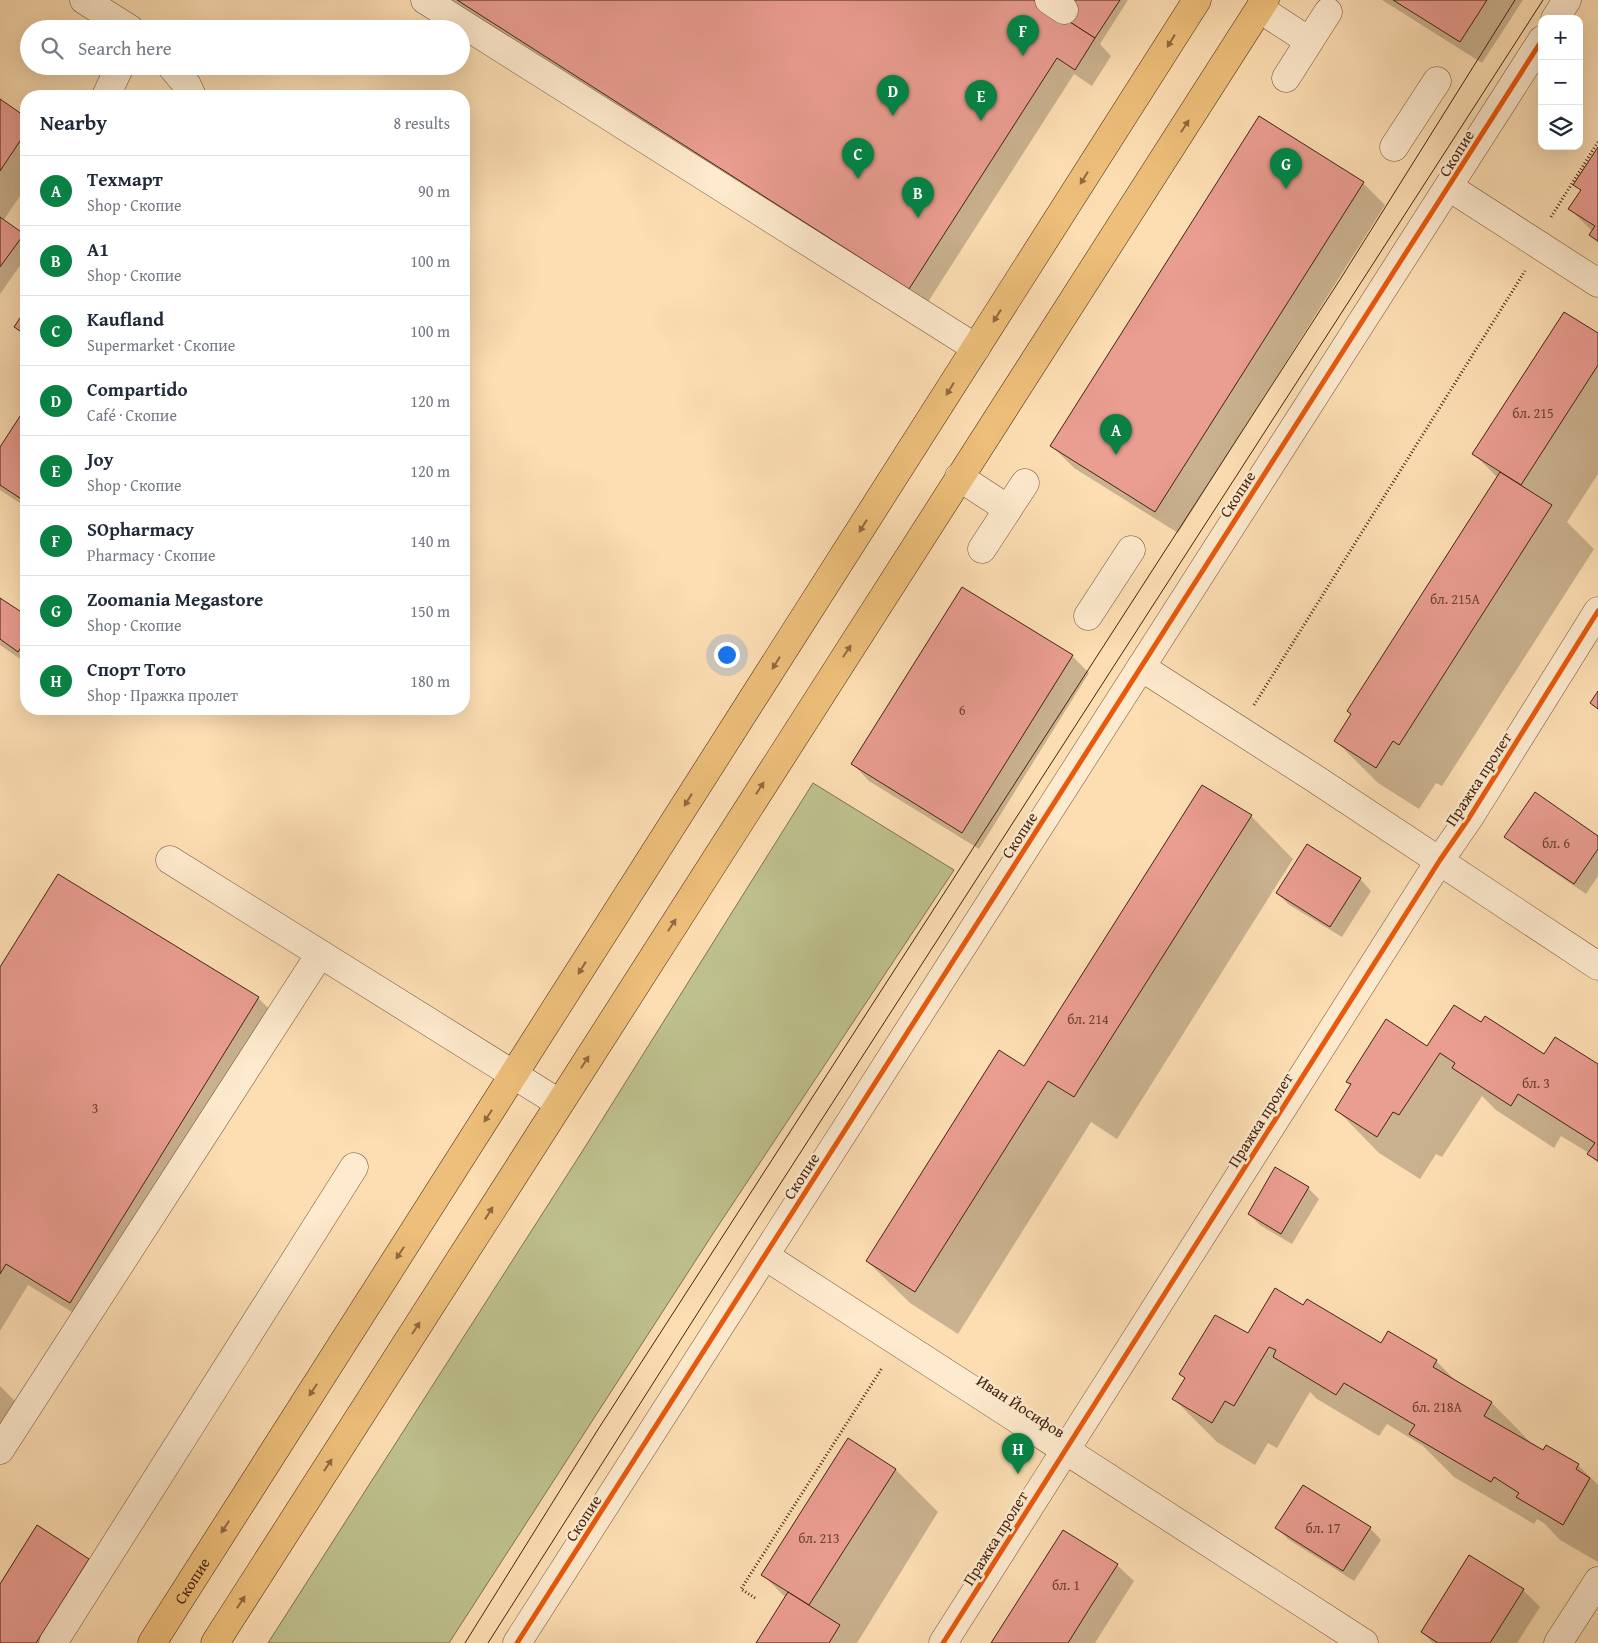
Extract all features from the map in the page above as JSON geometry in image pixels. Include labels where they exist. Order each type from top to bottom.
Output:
[{"type":"main road","name":"Скопие","points":[[152,1643],[1197,0]]},
{"type":"main road","points":[[215,1643],[1262,4]]},
{"type":"street","points":[[84,0],[116,20]]},
{"type":"street","points":[[424,0],[456,20]]},
{"type":"street","points":[[1558,15],[1567,0]]},
{"type":"street","points":[[1262,4],[1309,41]]},
{"type":"street","points":[[1286,78],[1328,12]]},
{"type":"street","points":[[470,29],[976,348]]},
{"type":"street","name":"Скопие","points":[[517,1643],[1538,46]]},
{"type":"street","points":[[109,90],[116,75]]},
{"type":"street","points":[[179,75],[189,90]]},
{"type":"street","points":[[1394,147],[1437,81]]},
{"type":"street","points":[[1449,187],[1598,283]]},
{"type":"street","points":[[959,477],[1008,509]]},
{"type":"street","points":[[982,550],[1025,483]]},
{"type":"street","points":[[1088,616],[1131,550]]},
{"type":"street","name":"Пражка пролет","points":[[943,1643],[1440,860],[1469,818],[1598,611]]},
{"type":"street","points":[[1141,666],[1440,860],[1598,966]]},
{"type":"street","points":[[170,860],[559,1103]]},
{"type":"street","points":[[0,1450],[320,954]]},
{"type":"street","points":[[53,1643],[354,1167]]},
{"type":"street","name":"Иван Йосифов","points":[[766,1256],[1364,1643]]},
{"type":"street","points":[[1558,1643],[1598,1581]]},
{"type":"path","points":[[1558,221],[1550,216],[1598,142]]},
{"type":"path","points":[[1239,729],[1540,246]]},
{"type":"path","points":[[756,1598],[741,1589],[899,1341]]},
{"type":"green space","points":[[813,783],[954,870],[714,1232],[449,1643],[268,1643],[585,1147]]},
{"type":"building","points":[[457,0],[1036,0],[1095,38],[1075,70],[1057,58],[909,289]]},
{"type":"building","points":[[1036,0],[1120,0],[1095,38]]},
{"type":"building","points":[[1393,0],[1487,0],[1460,42]]},
{"type":"building","points":[[0,99],[20,113],[20,141],[0,171]]},
{"type":"building","points":[[1259,116],[1364,182],[1155,512],[1050,446]]},
{"type":"building","points":[[1598,147],[1598,241],[1589,235],[1595,226],[1568,209],[1581,190],[1573,185]]},
{"type":"building","points":[[0,217],[20,231],[20,240],[0,267]]},
{"type":"building","points":[[1564,312],[1598,333],[1598,365],[1521,485],[1472,454]]},
{"type":"building","points":[[20,318],[20,331],[14,327]]},
{"type":"building","points":[[20,416],[20,498],[0,485],[0,447]]},
{"type":"building","points":[[1500,472],[1552,505],[1399,745],[1393,741],[1376,768],[1334,741],[1351,714],[1347,711]]},
{"type":"building","points":[[962,587],[1073,655],[962,833],[851,764]]},
{"type":"building","points":[[0,598],[20,611],[20,649],[18,652],[0,639]]},
{"type":"building","points":[[1598,691],[1598,709],[1590,703]]},
{"type":"building","points":[[1202,785],[1252,815],[1074,1097],[1048,1081],[915,1292],[866,1261],[999,1050],[1024,1066]]},
{"type":"building","points":[[1535,792],[1598,836],[1598,849],[1574,884],[1504,837]]},
{"type":"building","points":[[1307,844],[1361,878],[1330,927],[1276,893]]},
{"type":"building","points":[[58,874],[259,997],[70,1303],[6,1264],[0,1274],[0,967]]},
{"type":"building","points":[[1454,1005],[1481,1022],[1485,1016],[1544,1054],[1555,1037],[1598,1064],[1598,1161],[1587,1154],[1595,1143],[1518,1094],[1511,1106],[1452,1068],[1455,1063],[1440,1053],[1399,1115],[1393,1112],[1377,1137],[1335,1110],[1351,1084],[1346,1082],[1386,1019],[1427,1046]]},
{"type":"building","points":[[1275,1167],[1309,1187],[1281,1234],[1248,1214]]},
{"type":"building","points":[[1275,1288],[1303,1305],[1307,1299],[1381,1343],[1388,1331],[1437,1360],[1433,1367],[1492,1402],[1484,1416],[1543,1450],[1546,1445],[1579,1464],[1576,1469],[1590,1478],[1563,1525],[1516,1497],[1519,1493],[1494,1477],[1491,1482],[1409,1434],[1415,1425],[1344,1383],[1336,1395],[1273,1357],[1276,1350],[1269,1347],[1234,1406],[1225,1401],[1212,1423],[1172,1399],[1185,1378],[1179,1374],[1215,1315],[1248,1333]]},
{"type":"building","points":[[848,1438],[896,1469],[809,1605],[761,1575]]},
{"type":"building","points":[[1303,1485],[1371,1527],[1343,1571],[1275,1528]]},
{"type":"building","points":[[37,1525],[89,1559],[36,1643],[0,1643],[0,1584]]},
{"type":"building","points":[[1063,1530],[1118,1564],[1068,1643],[991,1643]]},
{"type":"building","points":[[1469,1555],[1524,1589],[1490,1643],[1438,1643],[1421,1632]]},
{"type":"building","points":[[788,1592],[840,1625],[829,1643],[756,1643]]},
{"type":"tram line","points":[[465,1643],[597,1431],[1341,278],[1515,0]]},
{"type":"tram line","points":[[488,1643],[746,1237],[1543,0]]},
{"type":"cycle path","points":[[517,1643],[1538,46]]},
{"type":"cycle path","points":[[943,1643],[1440,860],[1469,818],[1598,611]]},
{"type":"place","name":"SOpharmacy","points":[[1023,56]]},
{"type":"place","name":"Compartido","points":[[893,116]]},
{"type":"place","name":"Joy","points":[[981,121]]},
{"type":"place","name":"Kaufland","points":[[858,179]]},
{"type":"place","name":"Zoomania Megastore","points":[[1286,189]]},
{"type":"place","name":"A1","points":[[918,218]]},
{"type":"place","name":"Техмарт","points":[[1116,455]]},
{"type":"place","name":"Спорт Тото","points":[[1018,1474]]}]
